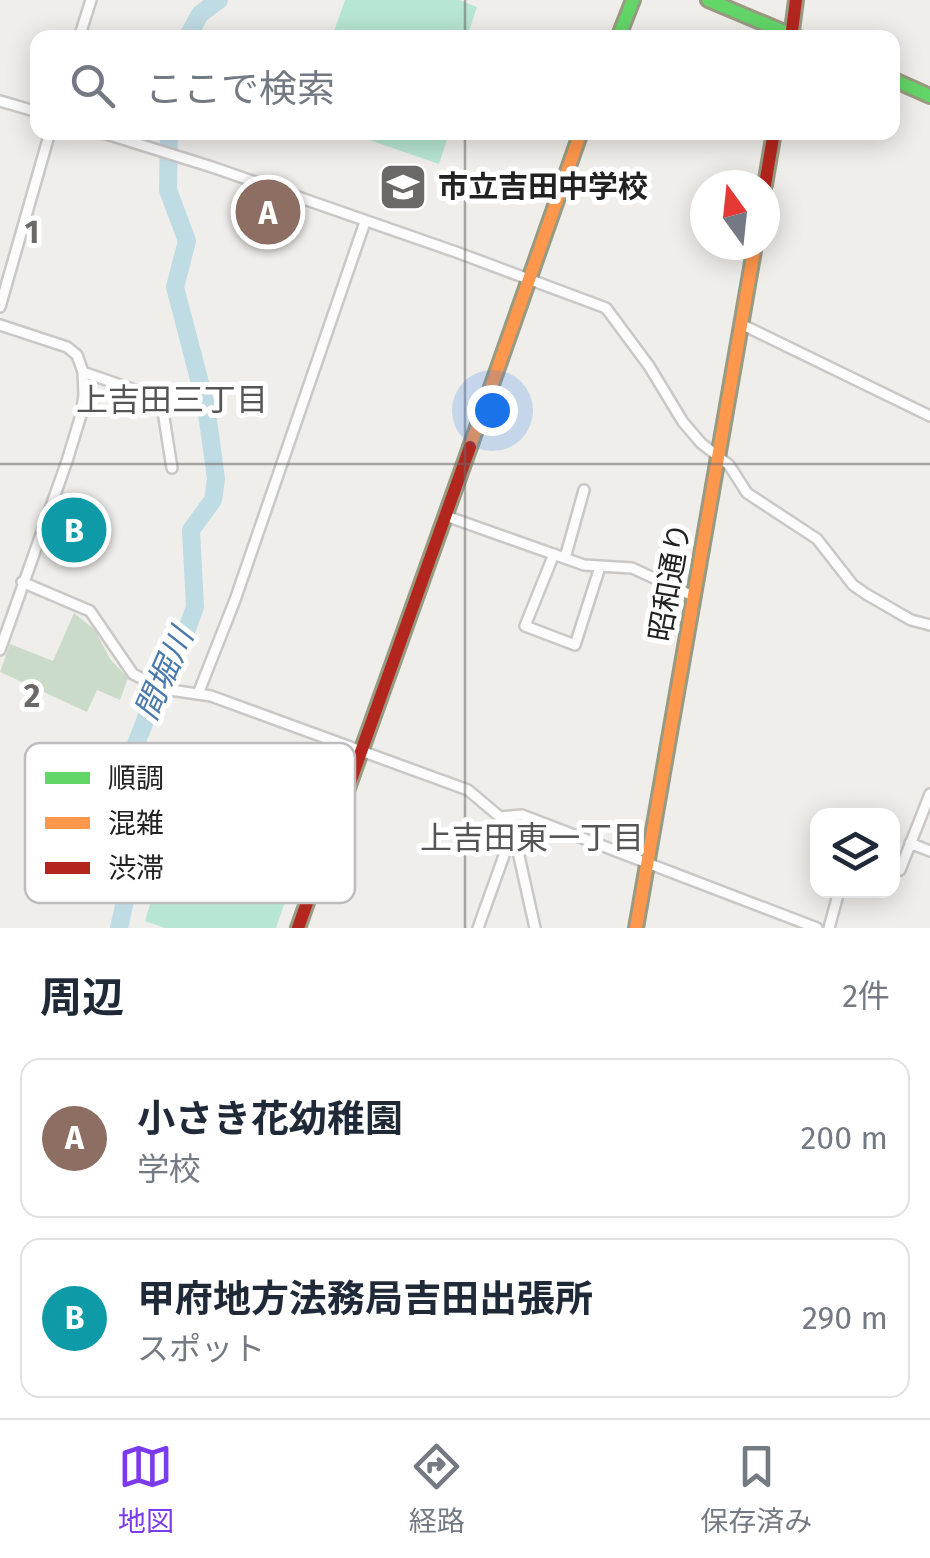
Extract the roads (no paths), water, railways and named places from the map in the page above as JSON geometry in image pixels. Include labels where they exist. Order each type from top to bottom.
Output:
[{"type":"street","points":[[82,30],[91,0]]},
{"type":"street","points":[[621,30],[632,0]]},
{"type":"street","points":[[708,0],[780,30]]},
{"type":"street","points":[[794,30],[796,0]]},
{"type":"street","points":[[900,83],[930,96]]},
{"type":"street","points":[[0,101],[30,110]]},
{"type":"street","points":[[0,307],[48,140]]},
{"type":"street","points":[[124,140],[456,252],[606,308],[650,366],[682,422],[729,465],[747,493],[816,539],[854,584],[911,620],[930,625]]},
{"type":"street","points":[[355,774],[578,140]]},
{"type":"street","points":[[768,170],[773,140]]},
{"type":"street","points":[[198,694],[235,600],[364,222]]},
{"type":"street","name":"昭和通り","points":[[636,928],[752,260]]},
{"type":"street","points":[[741,324],[930,416]]},
{"type":"street","points":[[0,325],[67,346],[78,355],[83,372],[81,415],[0,650]]},
{"type":"street","points":[[83,372],[161,399],[172,468]]},
{"type":"street","points":[[565,558],[584,490]]},
{"type":"street","points":[[446,516],[600,568],[632,568],[693,596]]},
{"type":"street","points":[[554,554],[525,626],[574,645],[600,568]]},
{"type":"street","points":[[22,582],[90,611],[133,674],[163,689],[211,696],[344,743]]},
{"type":"street","points":[[355,747],[468,790],[500,817],[524,870],[536,928]]},
{"type":"street","points":[[900,870],[930,794]]},
{"type":"street","points":[[500,817],[522,815],[817,928]]},
{"type":"street","points":[[478,928],[510,836]]},
{"type":"street","points":[[910,843],[930,851]]},
{"type":"street","points":[[828,928],[837,898]]},
{"type":"street","points":[[298,928],[307,903]]},
{"type":"waterway","name":"間堀川","points":[[191,30],[200,14],[219,0]]},
{"type":"waterway","name":"間堀川","points":[[136,743],[159,673],[172,645],[187,629],[195,607],[191,530],[213,500],[216,479],[206,406],[175,287],[187,241],[168,190],[169,140]]},
{"type":"waterway","name":"間堀川","points":[[119,928],[125,903]]},
{"type":"place","name":"市立吉田中学校","points":[[403,187]]},
{"type":"place","name":"小さき花幼稚園","points":[[268,212]]},
{"type":"place","name":"甲府地方法務局吉田出張所","points":[[74,530]]},
{"type":"district","name":"上吉田三丁目","points":[[172,400]]},
{"type":"district","name":"上吉田東一丁目","points":[[532,838]]}]
